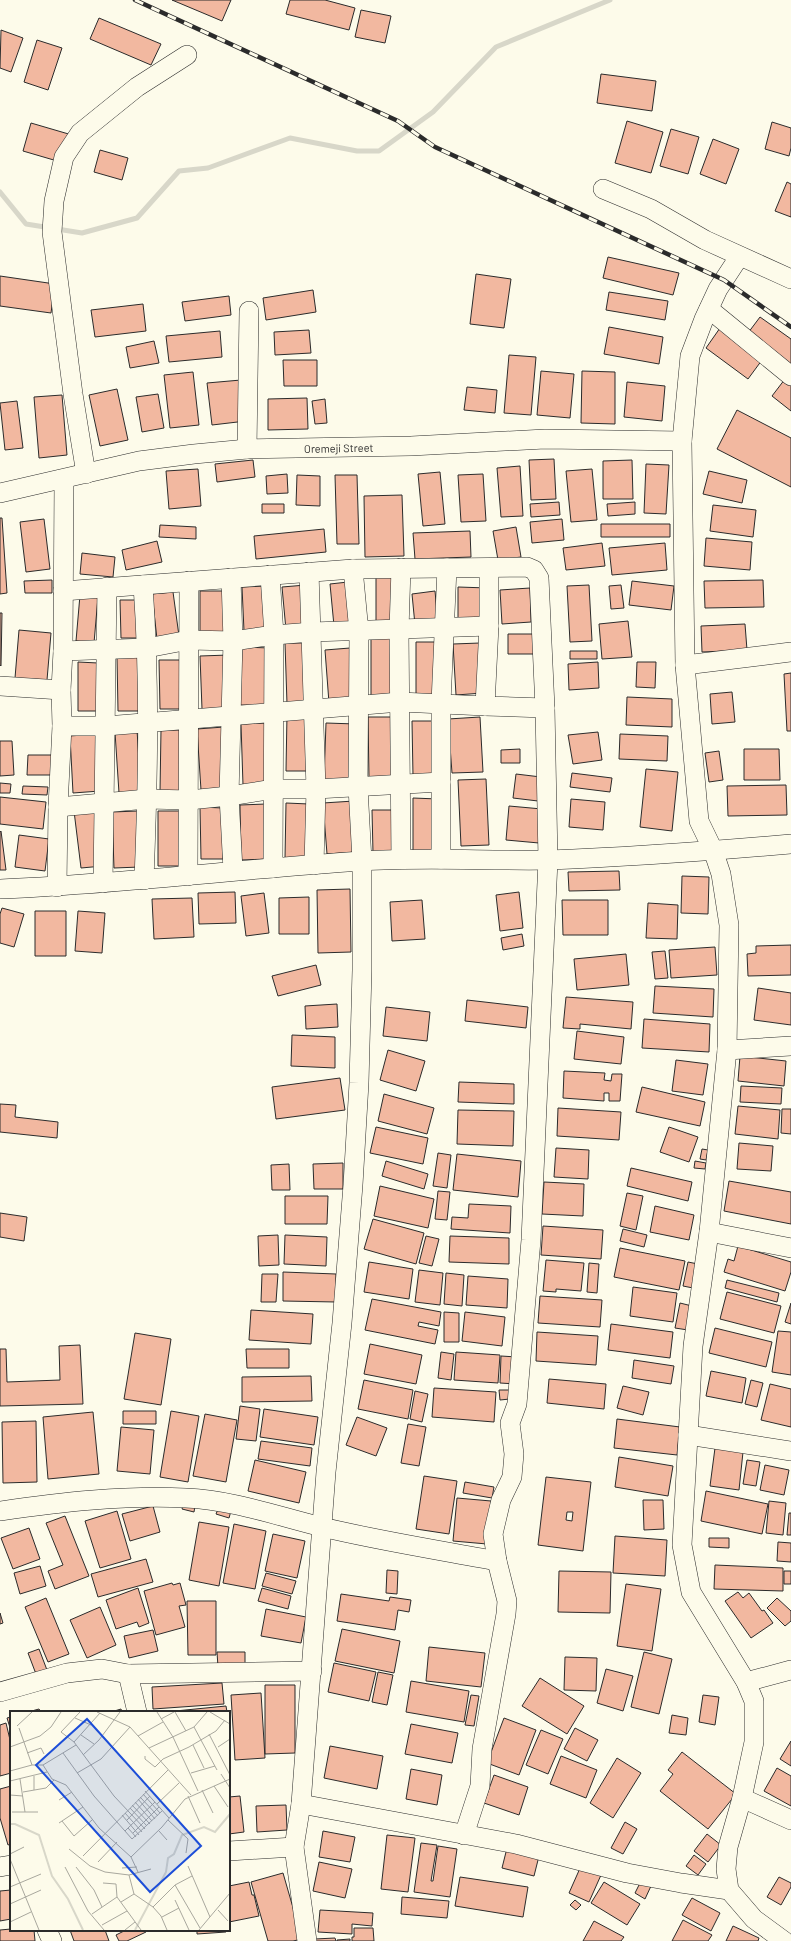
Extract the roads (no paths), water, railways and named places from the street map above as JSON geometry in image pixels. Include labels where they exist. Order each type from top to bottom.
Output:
[{"type":"street","points":[[86,474],[73,394],[52,232],[54,202],[64,157],[80,134],[138,87],[187,55]]},
{"type":"street","points":[[603,189],[651,209],[705,240],[791,279]]},
{"type":"street","points":[[739,256],[718,289],[690,356],[682,441],[685,665],[699,821],[713,850],[721,874],[729,925],[727,1050],[708,1232],[693,1346],[682,1545],[691,1592],[746,1682],[754,1701],[754,1742],[742,1798],[728,1847],[726,1868],[729,1890],[754,1919],[784,1941]]},
{"type":"street","points":[[709,308],[791,376]]},
{"type":"street","points":[[247,449],[249,312]]},
{"type":"street","name":"Oremeji Street","points":[[0,493],[139,461],[247,449],[411,446],[545,439],[682,441]]},
{"type":"street","points":[[57,887],[58,807],[62,726],[61,690],[63,651],[64,479]]},
{"type":"street","points":[[63,591],[353,569],[527,567],[534,570],[539,578],[545,708],[548,860],[532,1240],[517,1404],[510,1423],[514,1454],[512,1478],[501,1500],[493,1534],[497,1561],[507,1601],[506,1614],[482,1749],[480,1786],[464,1835]]},
{"type":"street","points":[[401,568],[399,630],[401,860]]},
{"type":"street","points":[[441,859],[441,703],[447,568]]},
{"type":"street","points":[[485,706],[489,626],[489,568]]},
{"type":"street","points":[[307,1941],[294,1847],[301,1804],[326,1472],[334,1405],[353,1185],[359,1084],[362,970],[362,861],[358,787],[360,706],[359,632],[353,569]]},
{"type":"street","points":[[309,572],[315,709],[316,789],[314,865]]},
{"type":"street","points":[[270,575],[274,635],[273,868]]},
{"type":"street","points":[[231,578],[232,716],[229,796],[233,870]]},
{"type":"street","points":[[188,876],[190,719],[189,581]]},
{"type":"street","points":[[143,585],[147,648],[148,722],[144,880]]},
{"type":"street","points":[[103,883],[107,587]]},
{"type":"street","points":[[63,651],[147,648],[189,640],[232,641],[274,635],[312,632],[359,632],[489,626]]},
{"type":"street","points":[[685,665],[791,652]]},
{"type":"street","points":[[0,686],[61,690]]},
{"type":"street","points":[[62,726],[106,726],[400,702],[545,708]]},
{"type":"street","points":[[58,807],[105,804],[147,799],[189,800],[229,796],[274,788],[316,789],[441,782]]},
{"type":"street","points":[[0,889],[57,887],[188,876],[233,870],[362,861],[441,859],[548,860],[791,844]]},
{"type":"street","points":[[727,1050],[791,1046]]},
{"type":"street","points":[[708,1232],[791,1248]]},
{"type":"street","points":[[688,1435],[775,1447],[791,1451]]},
{"type":"street","points":[[0,1511],[39,1505],[118,1498],[187,1498],[238,1504],[323,1527],[497,1561]]},
{"type":"street","points":[[0,1692],[67,1673],[102,1669],[128,1674],[312,1671]]},
{"type":"street","points":[[746,1682],[791,1670]]},
{"type":"street","points":[[128,1674],[137,1711]]},
{"type":"street","points":[[742,1798],[791,1820]]},
{"type":"street","points":[[301,1804],[516,1844],[627,1873],[681,1884],[729,1890]]},
{"type":"street","points":[[230,1851],[294,1847]]},
{"type":"street","points":[[0,1867],[10,1865]]},
{"type":"street","points":[[47,1931],[52,1941]]},
{"type":"waterway","points":[[0,192],[26,224],[82,233],[137,218],[179,171],[208,168],[290,138],[357,151],[379,151],[433,112],[496,47],[610,0]]},
{"type":"railway","points":[[135,0],[398,121],[435,147],[724,280],[791,327]]}]
